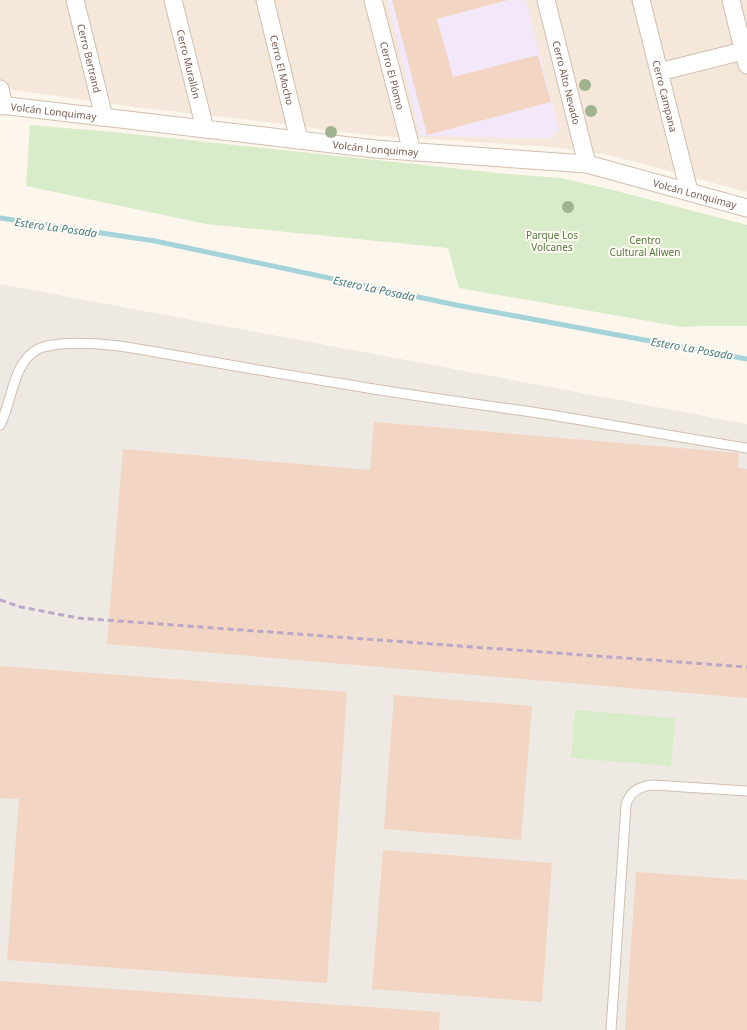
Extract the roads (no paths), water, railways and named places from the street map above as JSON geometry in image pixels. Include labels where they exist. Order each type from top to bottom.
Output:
[{"type":"street","name":"Cerro Bertrand","points":[[75,0],[104,117]]},
{"type":"street","name":"Cerro Murallón","points":[[173,0],[205,129]]},
{"type":"street","name":"Cerro El Mocho","points":[[265,0],[298,140]]},
{"type":"street","name":"Cerro El Plomo","points":[[373,0],[412,152]]},
{"type":"street","name":"Cerro Alto Nevado","points":[[546,0],[587,164]]},
{"type":"street","name":"Cerro Campana","points":[[641,0],[689,191]]},
{"type":"street","points":[[659,72],[746,56],[731,0]]},
{"type":"street","points":[[0,89],[2,106]]},
{"type":"street","name":"Volcán Lonquimay","points":[[2,106],[412,152],[587,164],[747,208]]},
{"type":"lane","points":[[0,425],[18,374],[25,360],[32,353],[52,345],[96,344],[142,349],[346,385],[532,412],[747,448]]},
{"type":"lane","points":[[611,1030],[626,805],[630,796],[634,791],[640,788],[654,785],[747,791]]},
{"type":"waterway","name":"Estero La Posada","points":[[0,218],[155,241],[456,305],[747,359]]},
{"type":"railway","points":[[0,600],[21,607],[78,618],[747,667]]},
{"type":"park label","name":"Parque Los Volcanes","points":[[552,240]]},
{"type":"park label","name":"Centro Cultural Aliwen","points":[[645,246]]}]
